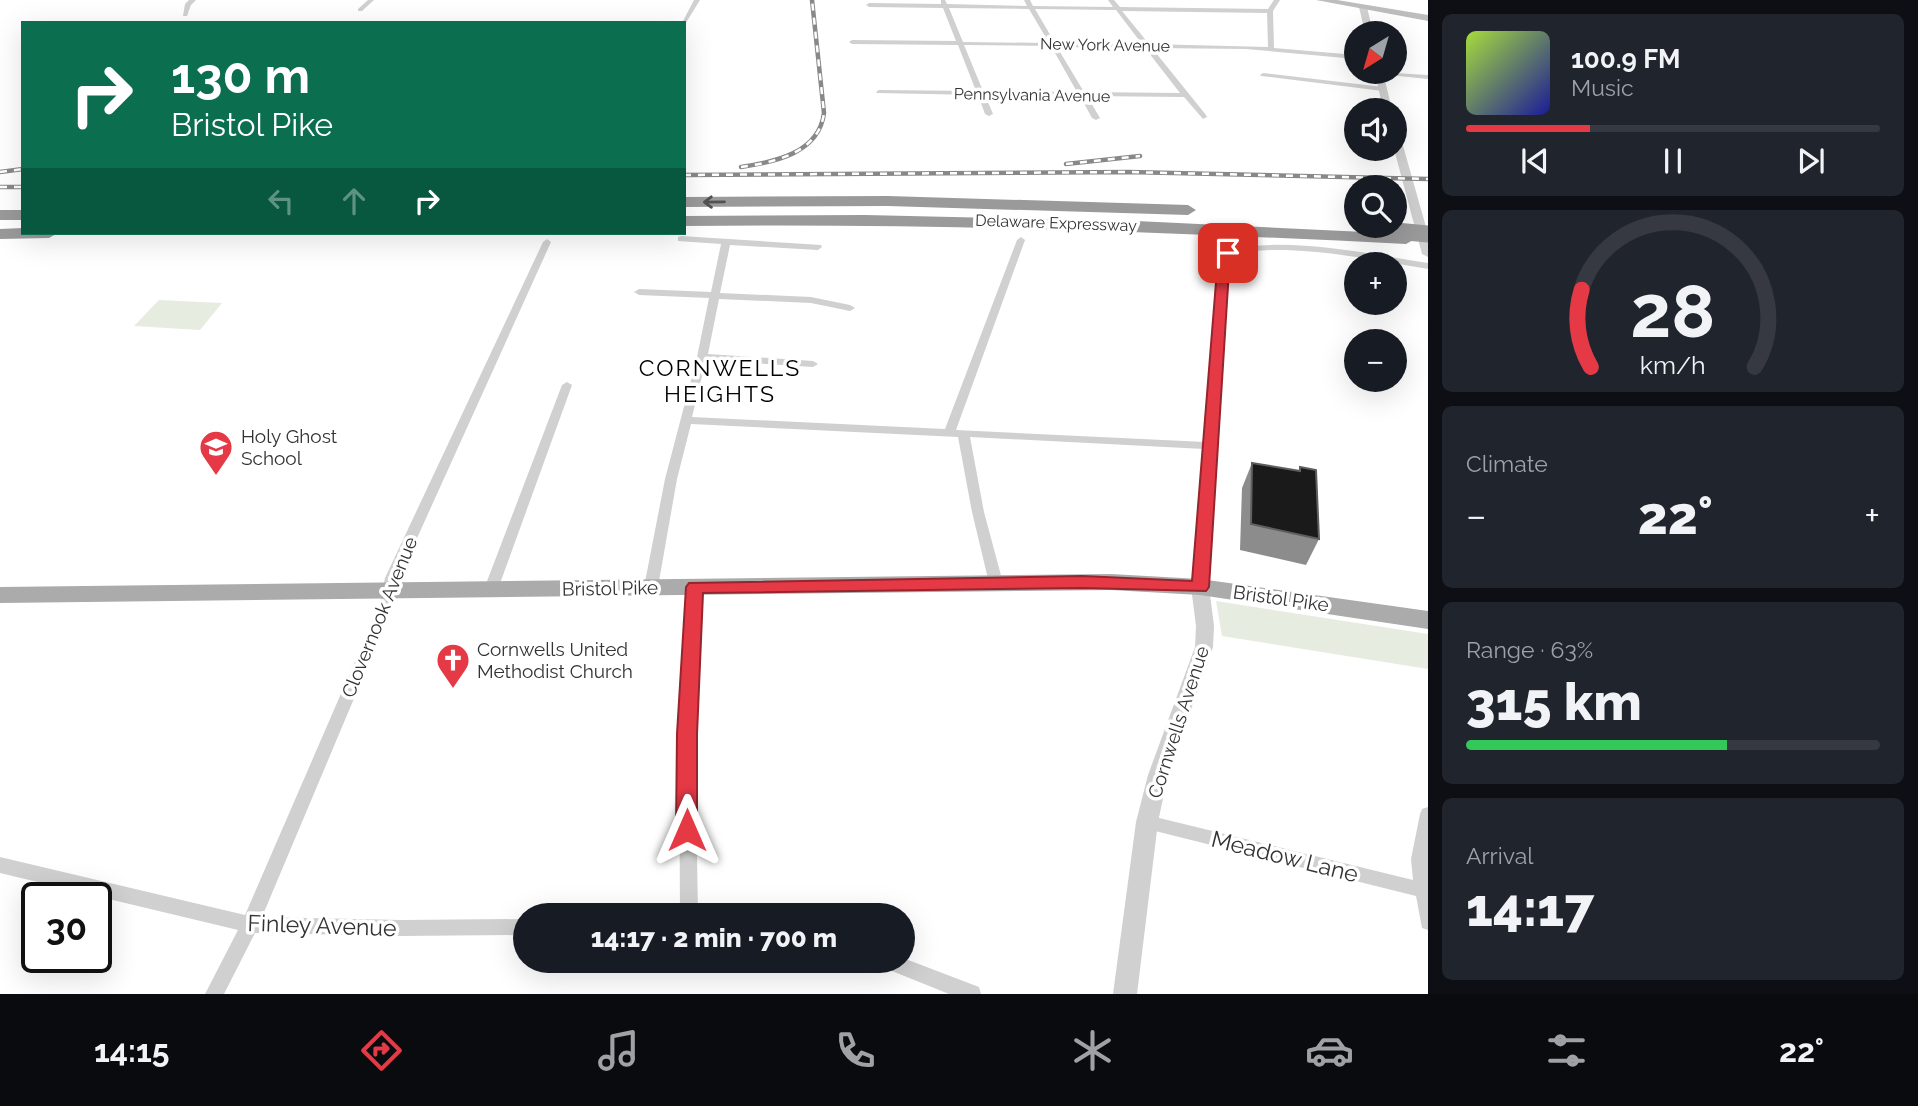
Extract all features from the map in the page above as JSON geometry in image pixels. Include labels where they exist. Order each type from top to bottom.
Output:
[{"type":"highway","name":"Delaware Expressway","points":[[686,202],[981,203],[1202,211]]},
{"type":"highway","points":[[1227,212],[1344,219]]},
{"type":"highway","points":[[0,215],[21,215]]},
{"type":"highway","name":"Delaware Expressway","points":[[686,219],[1344,229]]},
{"type":"highway","name":"Delaware Expressway","points":[[1407,228],[1428,225]]},
{"type":"highway","points":[[1407,230],[1428,234]]},
{"type":"highway","name":"Delaware Expressway","points":[[1407,232],[1428,241]]},
{"type":"highway","points":[[0,234],[21,234]]},
{"type":"main road","points":[[1321,0],[1362,4],[1428,18]]},
{"type":"main road","name":"Bristol Pike","points":[[0,595],[1111,582],[1200,587],[1428,620]]},
{"type":"street","points":[[185,15],[188,4],[193,0]]},
{"type":"street","points":[[360,10],[371,0]]},
{"type":"street","points":[[686,21],[697,0]]},
{"type":"street","points":[[1027,0],[1096,118]]},
{"type":"street","points":[[1111,0],[1203,117]]},
{"type":"street","points":[[1271,48],[1270,11],[1277,0]]},
{"type":"street","points":[[1197,1],[1208,11]]},
{"type":"street","points":[[944,4],[989,114]]},
{"type":"street","points":[[869,5],[944,4],[1033,9],[1270,11]]},
{"type":"street","name":"New York Avenue","points":[[852,43],[1271,48],[1344,56]]},
{"type":"street","points":[[1263,75],[1383,89]]},
{"type":"street","points":[[1407,75],[1428,77]]},
{"type":"street","points":[[1382,84],[1385,98]]},
{"type":"street","name":"Pennsylvania Avenue","points":[[879,92],[1186,96]]},
{"type":"street","points":[[1402,161],[1428,254]]},
{"type":"street","points":[[681,239],[818,247]]},
{"type":"street","points":[[949,433],[1021,240]]},
{"type":"street","name":"Clovernook Avenue","points":[[214,994],[250,925],[387,603],[394,575],[547,242]]},
{"type":"street","points":[[651,587],[671,479],[702,357],[726,242]]},
{"type":"street","points":[[1239,248],[1314,251],[1428,266]]},
{"type":"street","name":"Cornwells Avenue","points":[[1125,994],[1147,822],[1158,775],[1204,647],[1205,626],[1200,587],[1223,270],[1228,253],[1239,248]]},
{"type":"street","points":[[639,292],[811,300],[850,308]]},
{"type":"street","points":[[702,357],[813,364]]},
{"type":"street","points":[[491,589],[567,385]]},
{"type":"street","points":[[687,419],[1212,446]]},
{"type":"street","points":[[963,433],[973,489],[996,583]]},
{"type":"street","points":[[690,903],[687,734],[695,587]]},
{"type":"street","points":[[1428,814],[1419,859],[1428,922]]},
{"type":"street","name":"Meadow Lane","points":[[1147,822],[1422,890]]},
{"type":"street","name":"Finley Avenue","points":[[0,865],[250,925],[513,927]]},
{"type":"street","points":[[915,972],[972,994]]},
{"type":"shaded area","points":[[159,300],[222,303],[200,330],[134,326]]},
{"type":"shaded area","points":[[1216,601],[1428,634],[1428,669],[1222,636]]},
{"type":"building","points":[[1252,463],[1300,471],[1300,467],[1316,470],[1319,539],[1251,524]]},
{"type":"railway","points":[[741,167],[768,162],[793,153],[814,138],[820,127],[824,113],[812,0]]},
{"type":"railway","points":[[1066,164],[1140,156]]},
{"type":"railway","points":[[0,172],[21,169]]},
{"type":"railway","points":[[686,175],[1129,172],[1428,179]]},
{"type":"railway","points":[[0,187],[21,187]]},
{"type":"place","name":"Holy Ghost School","points":[[216,477]]},
{"type":"place","name":"Cornwells United Methodist Church","points":[[453,690]]},
{"type":"district","name":"CORNWELLS HEIGHTS","points":[[720,380]]},
{"type":"route","points":[[687,830],[687,734],[695,587],[1082,582],[1200,587],[1223,270],[1228,253]]}]
